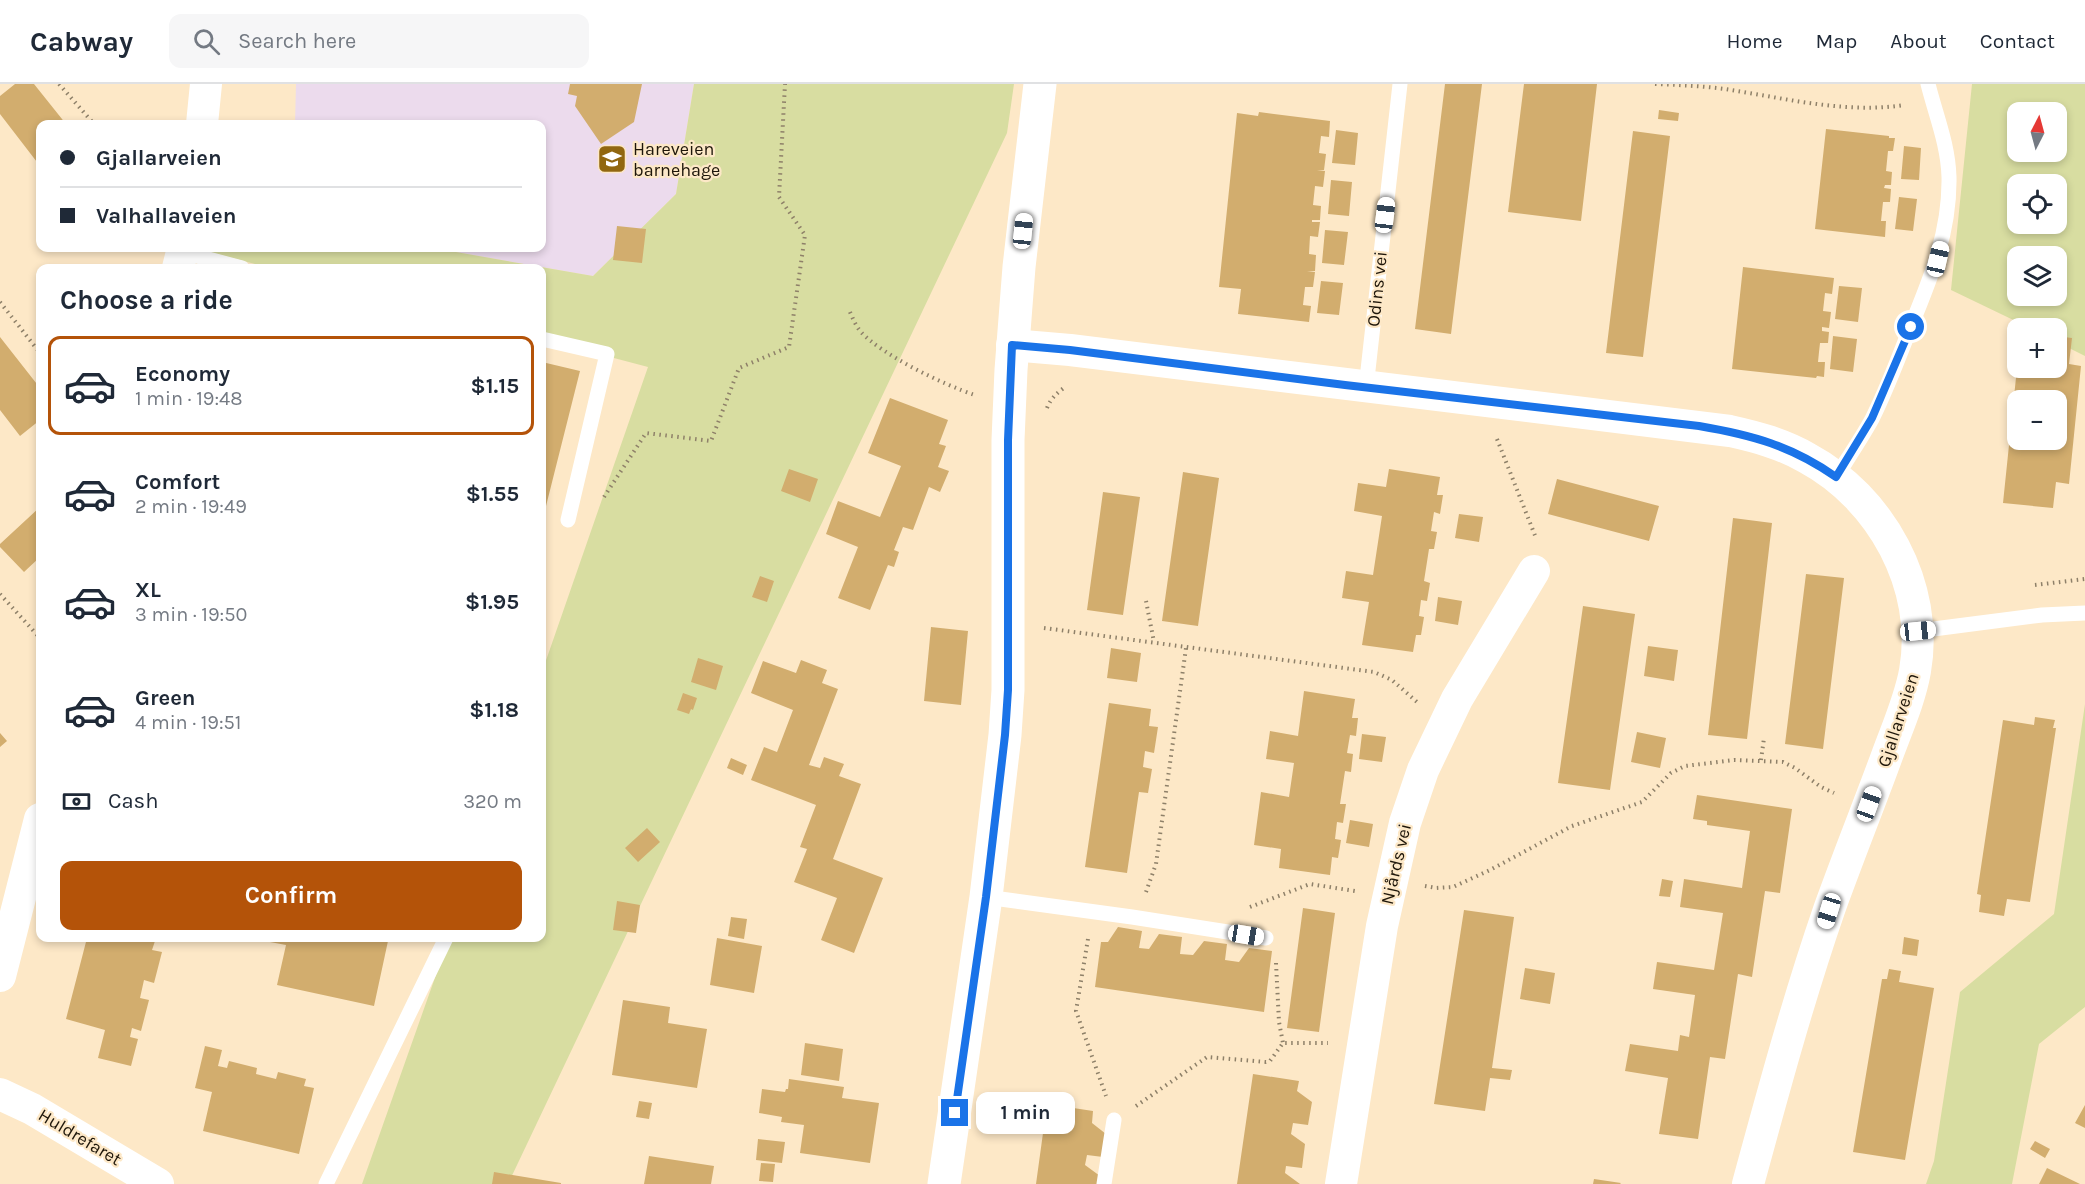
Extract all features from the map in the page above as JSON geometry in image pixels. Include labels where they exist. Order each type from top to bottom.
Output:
[{"type":"street","points":[[202,120],[206,84]]},
{"type":"street","points":[[944,1184],[1000,788],[1008,690],[1008,440],[1012,345],[1040,84]]},
{"type":"street","name":"Gjallarveien","points":[[1012,345],[1070,350],[1730,431],[1756,437],[1807,458],[1836,477],[1859,497],[1878,521],[1895,549],[1907,578],[1914,602],[1918,631],[1917,654],[1911,688],[1829,911],[1748,1184]]},
{"type":"street","name":"Njårds vei","points":[[1341,1184],[1390,887],[1416,791],[1445,722],[1468,678],[1534,571]]},
{"type":"street","points":[[0,976],[36,835]]},
{"type":"street","name":"Huldrefaret","points":[[0,1094],[32,1109],[158,1184]]},
{"type":"lane","name":"Odins vei","points":[[1366,388],[1400,84]]},
{"type":"lane","points":[[1836,477],[1872,418],[1884,393],[1938,259],[1947,211],[1949,178],[1944,138],[1930,91]]},
{"type":"lane","points":[[181,256],[222,264]]},
{"type":"lane","points":[[546,340],[607,354],[568,520]]},
{"type":"lane","points":[[1918,631],[2042,615],[2085,613]]},
{"type":"lane","points":[[986,897],[1266,938]]},
{"type":"lane","points":[[326,1184],[444,942]]},
{"type":"lane","points":[[1104,1184],[1114,1120]]},
{"type":"path","points":[[59,84],[90,120]]},
{"type":"path","points":[[602,500],[646,433],[711,441],[739,368],[789,347],[805,235],[779,197],[785,84]]},
{"type":"path","points":[[1655,84],[1689,85],[1814,103],[1853,106],[1902,106],[1930,91]]},
{"type":"path","points":[[0,303],[36,348]]},
{"type":"path","points":[[850,312],[854,323],[873,344],[939,382],[975,396]]},
{"type":"path","points":[[1496,434],[1536,536],[1534,571]]},
{"type":"path","points":[[0,594],[36,634]]},
{"type":"path","points":[[1146,601],[1154,642]]},
{"type":"path","points":[[1044,628],[1374,672],[1392,680],[1445,722]]},
{"type":"path","points":[[1132,917],[1153,876],[1156,864],[1186,648]]},
{"type":"path","points":[[1761,760],[1764,738]]},
{"type":"path","points":[[1207,928],[1217,920],[1310,884],[1453,887],[1572,826],[1642,802],[1671,773],[1685,766],[1761,760],[1784,762],[1821,787],[1869,804]]},
{"type":"path","points":[[1093,911],[1076,1011],[1114,1120],[1208,1057],[1270,1061],[1283,1043],[1279,1022],[1275,949],[1266,938]]},
{"type":"path","points":[[1283,1043],[1328,1043],[1363,1048]]},
{"type":"shaded area","name":"Hareveien barnehage","points":[[296,84],[694,84],[676,194],[593,276],[546,268],[546,264],[524,264],[456,252],[546,252],[546,120],[295,120]]},
{"type":"green space","points":[[694,84],[1014,84],[1007,133],[508,1184],[362,1184],[448,942],[546,942],[546,660],[648,367],[546,340],[546,268],[593,276],[676,194]]},
{"type":"green space","points":[[1972,84],[2085,84],[2085,356],[2067,347],[2067,318],[2009,318],[1951,290]]},
{"type":"green space","points":[[209,252],[456,252],[524,264],[255,264]]},
{"type":"green space","points":[[2085,704],[2085,1007],[2039,1044],[2012,1184],[1926,1184],[1934,1161],[1960,992],[2054,914]]},
{"type":"building","points":[[15,84],[34,84],[63,120],[36,120],[36,161],[0,114],[0,96]]},
{"type":"building","points":[[570,84],[642,84],[634,122],[601,144],[575,106],[577,96],[568,94]]},
{"type":"building","points":[[1445,84],[1482,84],[1451,334],[1415,329]]},
{"type":"building","points":[[1524,84],[1597,84],[1581,221],[1508,212]]},
{"type":"building","points":[[1659,110],[1679,113],[1678,121],[1658,119]]},
{"type":"building","points":[[1259,112],[1330,121],[1329,137],[1321,136],[1319,153],[1326,154],[1324,170],[1317,170],[1325,171],[1323,187],[1315,186],[1313,205],[1321,206],[1320,220],[1312,220],[1312,222],[1320,222],[1318,237],[1310,236],[1309,254],[1316,255],[1315,271],[1307,271],[1315,272],[1313,287],[1305,287],[1303,305],[1311,306],[1309,322],[1238,314],[1241,289],[1219,287],[1237,113],[1258,116]]},
{"type":"building","points":[[1826,129],[1895,138],[1893,151],[1888,151],[1886,171],[1892,172],[1891,185],[1885,185],[1884,188],[1891,189],[1890,202],[1883,202],[1881,221],[1886,221],[1885,237],[1815,229]]},
{"type":"building","points":[[1336,130],[1358,133],[1355,165],[1332,163]]},
{"type":"building","points":[[1633,131],[1670,136],[1643,357],[1606,353]]},
{"type":"building","points":[[1904,146],[1921,148],[1919,180],[1901,179]]},
{"type":"building","points":[[1331,180],[1352,182],[1349,216],[1328,214]]},
{"type":"building","points":[[1899,197],[1917,199],[1913,231],[1895,229]]},
{"type":"building","points":[[617,226],[646,229],[642,263],[613,260]]},
{"type":"building","points":[[1325,230],[1348,232],[1344,265],[1322,263]]},
{"type":"building","points":[[1743,267],[1834,278],[1832,294],[1825,293],[1823,311],[1831,312],[1829,328],[1822,327],[1822,331],[1829,332],[1828,343],[1820,343],[1819,352],[1818,362],[1825,362],[1824,377],[1732,369]]},
{"type":"building","points":[[1321,281],[1343,283],[1339,315],[1317,313]]},
{"type":"building","points":[[1839,286],[1862,288],[1858,322],[1835,319]]},
{"type":"building","points":[[1833,336],[1857,339],[1853,372],[1830,369]]},
{"type":"building","points":[[0,337],[36,383],[36,423],[20,436],[0,410]]},
{"type":"building","points":[[2067,337],[2072,338],[2069,364],[2081,366],[2069,484],[2056,482],[2053,508],[2003,503],[2008,450],[2067,450],[2067,390],[2015,390],[2016,378],[2067,378]]},
{"type":"building","points":[[546,363],[580,371],[546,506]]},
{"type":"building","points":[[890,398],[948,420],[939,444],[946,446],[938,467],[949,471],[940,492],[929,487],[913,530],[903,527],[894,550],[899,552],[894,567],[888,565],[870,610],[838,598],[858,547],[826,534],[838,501],[880,517],[901,466],[868,453]]},
{"type":"building","points":[[789,469],[818,479],[810,502],[781,491]]},
{"type":"building","points":[[1389,469],[1440,477],[1437,495],[1443,495],[1440,514],[1434,512],[1431,531],[1437,532],[1434,549],[1429,549],[1424,581],[1430,583],[1427,601],[1421,600],[1419,616],[1424,617],[1421,635],[1416,635],[1413,652],[1362,645],[1369,602],[1342,598],[1346,571],[1373,575],[1382,516],[1354,511],[1358,483],[1386,487]]},
{"type":"building","points":[[1183,472],[1219,478],[1198,626],[1162,621]]},
{"type":"building","points":[[1557,479],[1659,506],[1649,541],[1548,514]]},
{"type":"building","points":[[1103,492],[1140,497],[1123,615],[1087,610]]},
{"type":"building","points":[[36,511],[36,561],[24,572],[0,547],[0,544]]},
{"type":"building","points":[[1459,514],[1483,517],[1479,542],[1455,538]]},
{"type":"building","points":[[1733,518],[1772,523],[1747,739],[1708,735]]},
{"type":"building","points":[[1806,574],[1844,578],[1823,749],[1785,744]]},
{"type":"building","points":[[760,576],[774,581],[767,602],[752,597]]},
{"type":"building","points":[[1438,597],[1462,601],[1458,625],[1435,621]]},
{"type":"building","points":[[1583,606],[1635,614],[1610,790],[1558,783]]},
{"type":"building","points":[[931,627],[968,631],[961,705],[924,701]]},
{"type":"building","points":[[1648,646],[1678,650],[1674,681],[1644,676]]},
{"type":"building","points":[[1111,648],[1141,653],[1137,682],[1107,678]]},
{"type":"building","points":[[698,658],[723,666],[716,690],[691,682]]},
{"type":"building","points":[[801,660],[827,670],[822,683],[838,689],[809,765],[820,768],[824,757],[844,764],[839,776],[861,784],[833,859],[883,878],[854,953],[821,940],[837,898],[794,882],[807,849],[800,847],[816,805],[751,780],[764,747],[777,752],[793,710],[751,693],[763,661],[796,673]]},
{"type":"building","points":[[1304,691],[1355,699],[1352,718],[1358,718],[1356,736],[1350,735],[1347,753],[1353,754],[1351,772],[1345,771],[1340,804],[1346,804],[1343,823],[1337,822],[1335,839],[1341,840],[1338,858],[1332,857],[1330,875],[1279,868],[1281,849],[1254,845],[1261,792],[1289,797],[1294,763],[1266,759],[1270,731],[1298,736]]},
{"type":"building","points":[[683,693],[697,698],[689,714],[677,710]]},
{"type":"building","points":[[1109,703],[1151,709],[1149,726],[1158,727],[1154,753],[1145,751],[1143,767],[1152,769],[1148,793],[1139,792],[1127,873],[1085,867]]},
{"type":"building","points":[[2035,717],[2055,720],[2053,728],[2056,728],[2030,902],[2007,899],[2004,916],[1979,912],[1981,895],[1977,894],[2003,720],[2034,725]]},
{"type":"building","points":[[1637,732],[1666,738],[1660,768],[1631,762]]},
{"type":"building","points":[[0,733],[7,741],[0,747]]},
{"type":"building","points":[[1362,734],[1386,737],[1382,762],[1359,759]]},
{"type":"building","points":[[731,758],[747,765],[743,775],[727,768]]},
{"type":"building","points":[[1697,795],[1792,809],[1780,893],[1765,891],[1752,977],[1738,974],[1725,1059],[1710,1057],[1698,1139],[1659,1134],[1668,1078],[1625,1071],[1630,1044],[1678,1051],[1680,1035],[1689,1037],[1695,995],[1653,989],[1657,962],[1714,970],[1723,913],[1680,907],[1684,879],[1742,888],[1750,831],[1707,825],[1707,821],[1693,819]]},
{"type":"building","points":[[1350,820],[1373,824],[1369,847],[1346,843]]},
{"type":"building","points":[[647,828],[660,842],[638,862],[625,848]]},
{"type":"building","points":[[1662,879],[1673,881],[1670,897],[1659,896]]},
{"type":"building","points":[[617,901],[640,905],[636,933],[613,930]]},
{"type":"building","points":[[1303,908],[1335,913],[1319,1032],[1287,1028]]},
{"type":"building","points":[[1464,910],[1514,917],[1492,1068],[1512,1070],[1510,1080],[1490,1078],[1485,1111],[1434,1104]]},
{"type":"building","points":[[731,917],[747,919],[744,939],[728,936]]},
{"type":"building","points":[[1118,927],[1142,931],[1139,948],[1149,949],[1159,934],[1182,937],[1180,954],[1193,955],[1204,941],[1227,944],[1225,960],[1239,962],[1249,948],[1272,951],[1264,1012],[1095,987],[1101,942],[1108,942]]},
{"type":"building","points":[[1904,937],[1919,940],[1917,956],[1902,954]]},
{"type":"building","points":[[717,938],[762,946],[754,993],[710,985]]},
{"type":"building","points":[[86,942],[155,942],[152,950],[162,952],[154,983],[144,980],[140,998],[149,1000],[141,1031],[132,1028],[130,1037],[138,1039],[131,1066],[98,1058],[105,1030],[66,1019]]},
{"type":"building","points":[[270,942],[388,942],[374,1006],[277,985],[286,945]]},
{"type":"building","points":[[1525,968],[1555,973],[1550,1004],[1520,999]]},
{"type":"building","points":[[1889,969],[1901,971],[1899,982],[1934,988],[1905,1160],[1853,1152],[1882,979],[1887,979]]},
{"type":"building","points":[[623,1000],[670,1007],[668,1023],[707,1029],[697,1088],[612,1075]]},
{"type":"building","points":[[805,1043],[843,1049],[839,1081],[801,1075]]},
{"type":"building","points":[[205,1046],[222,1050],[218,1066],[227,1068],[229,1061],[257,1068],[256,1074],[276,1079],[278,1072],[306,1079],[304,1086],[314,1088],[299,1154],[203,1131],[212,1092],[195,1088]]},
{"type":"building","points":[[1253,1074],[1299,1081],[1297,1091],[1312,1102],[1308,1125],[1293,1123],[1291,1134],[1305,1144],[1302,1168],[1286,1166],[1285,1173],[1300,1184],[1237,1184]]},
{"type":"building","points":[[789,1079],[844,1087],[842,1098],[879,1103],[870,1163],[800,1153],[804,1125],[781,1122],[782,1117],[759,1113],[762,1089],[785,1092],[788,1089]]},
{"type":"building","points":[[639,1101],[652,1103],[649,1119],[636,1117]]},
{"type":"building","points":[[1047,1104],[1093,1111],[1092,1123],[1106,1134],[1103,1157],[1087,1155],[1085,1165],[1100,1176],[1099,1184],[1036,1184]]},
{"type":"building","points":[[2085,1105],[2085,1128],[2075,1123]]},
{"type":"building","points":[[758,1139],[785,1142],[782,1163],[756,1160]]},
{"type":"building","points":[[2035,1141],[2050,1149],[2045,1158],[2030,1149]]},
{"type":"building","points":[[649,1156],[714,1166],[711,1184],[644,1184]]},
{"type":"building","points":[[761,1163],[775,1164],[773,1182],[759,1181]]},
{"type":"building","points":[[2047,1168],[2080,1184],[2039,1184]]},
{"type":"building","points":[[494,1172],[561,1183],[561,1184],[492,1184]]},
{"type":"building","points":[[1594,1179],[1621,1183],[1593,1184]]},
{"type":"place","name":"Hareveien barnehage","points":[[612,159]]},
{"type":"route","points":[[955,1113],[986,897],[1005,735],[1008,690],[1008,440],[1012,345],[1070,350],[1699,426],[1756,437],[1781,446],[1807,458],[1836,477],[1872,418],[1911,327]]}]
